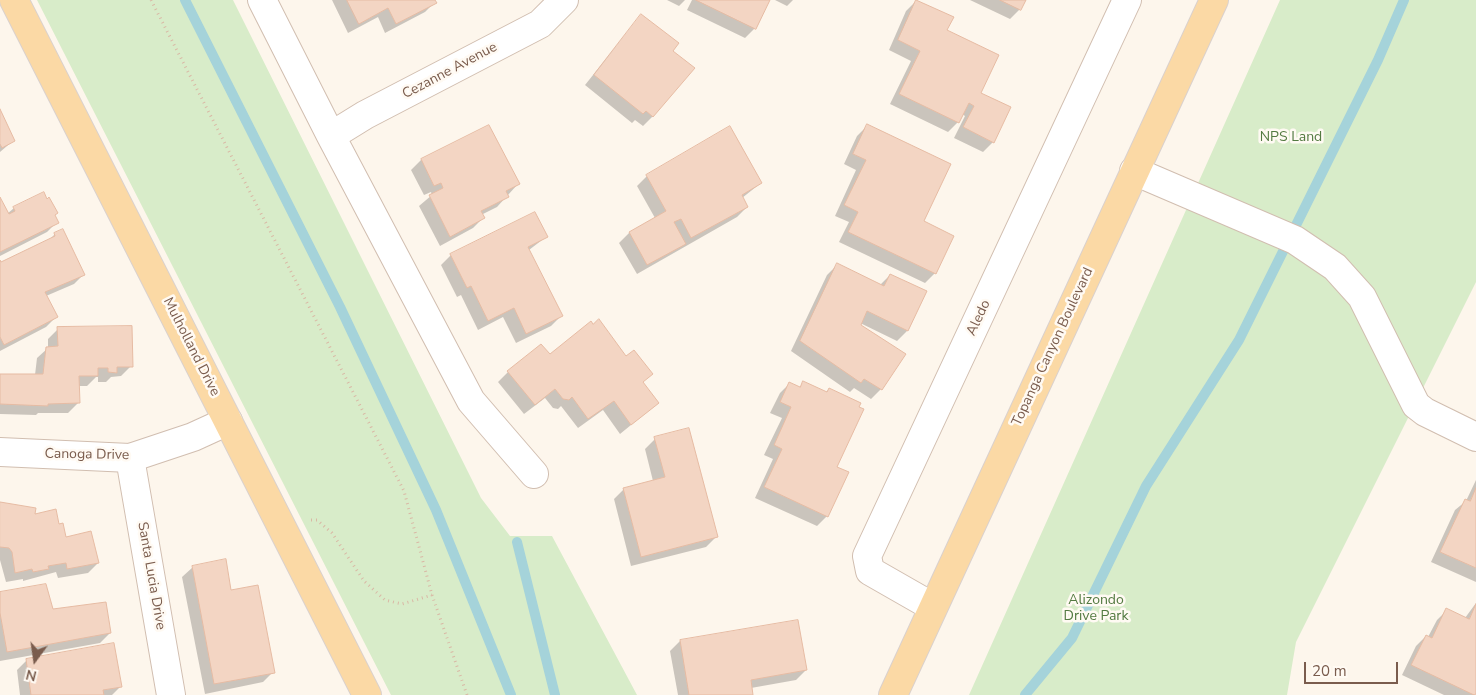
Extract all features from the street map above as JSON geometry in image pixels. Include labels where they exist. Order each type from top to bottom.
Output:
[{"type":"main road","name":"Mulholland Drive","points":[[14,0],[367,695]]},
{"type":"main road","name":"Topanga Canyon Boulevard","points":[[893,695],[1214,0]]},
{"type":"street","points":[[262,0],[331,136],[471,401],[534,474]]},
{"type":"street","name":"Cezanne Avenue","points":[[331,136],[365,115],[540,24],[564,0]]},
{"type":"street","name":"Aledo","points":[[933,607],[870,571],[867,556],[1128,0]]},
{"type":"street","points":[[1134,171],[1295,240],[1335,266],[1362,297],[1416,405],[1425,412],[1476,437]]},
{"type":"street","name":"Canoga Drive","points":[[0,452],[130,458],[193,437],[228,421]]},
{"type":"street","name":"Santa Lucia Drive","points":[[130,458],[171,695]]},
{"type":"path","points":[[151,0],[404,492],[432,595],[467,695]]},
{"type":"path","points":[[278,520],[317,520],[332,533],[364,581],[385,600],[402,604],[432,595]]},
{"type":"green space","points":[[37,0],[233,0],[481,498],[510,536],[552,536],[637,695],[391,695]]},
{"type":"green space","points":[[1280,0],[1476,0],[1476,282],[1296,642],[1287,695],[969,695]]},
{"type":"building","points":[[347,0],[435,0],[437,3],[396,24],[388,8],[359,24]]},
{"type":"building","points":[[696,0],[770,0],[756,29]]},
{"type":"building","points":[[916,0],[954,17],[947,30],[999,55],[981,93],[1011,107],[994,143],[963,127],[974,106],[969,103],[959,123],[899,94],[920,51],[898,40]]},
{"type":"building","points":[[1000,0],[1026,0],[1021,10]]},
{"type":"building","points":[[641,14],[679,43],[673,51],[695,68],[653,117],[646,111],[643,114],[594,75]]},
{"type":"building","points":[[0,109],[15,141],[2,148],[0,144]]},
{"type":"building","points":[[867,124],[951,164],[924,221],[954,236],[936,274],[848,232],[858,212],[844,205],[866,160],[853,154]]},
{"type":"building","points":[[489,125],[520,184],[506,191],[509,197],[481,211],[485,218],[450,237],[429,195],[443,188],[441,183],[434,186],[421,159]]},
{"type":"building","points":[[730,126],[762,183],[742,195],[748,207],[691,238],[681,219],[674,222],[686,244],[647,265],[629,232],[666,211],[646,175]]},
{"type":"building","points":[[44,192],[58,213],[55,215],[59,223],[0,252],[0,197],[9,214],[15,211],[13,207]]},
{"type":"building","points":[[535,212],[548,237],[528,247],[563,316],[526,334],[514,308],[488,321],[471,286],[467,288],[450,254]]},
{"type":"building","points":[[63,229],[85,275],[45,292],[58,317],[4,345],[0,337],[0,260],[1,262],[55,236],[54,233]]},
{"type":"building","points":[[837,263],[884,286],[890,274],[927,291],[908,331],[867,311],[861,325],[906,354],[882,390],[864,379],[861,383],[800,341]]},
{"type":"building","points":[[599,319],[626,356],[634,350],[653,374],[643,382],[659,403],[631,425],[614,401],[588,419],[572,397],[569,400],[563,399],[555,389],[535,405],[507,371],[541,344],[550,354],[591,321],[593,324]]},
{"type":"building","points":[[132,326],[133,367],[117,367],[117,373],[108,372],[108,368],[98,368],[98,376],[79,376],[80,403],[48,404],[48,406],[0,404],[0,374],[43,374],[46,347],[58,346],[57,327]]},
{"type":"building","points":[[803,381],[827,392],[829,388],[861,403],[859,407],[864,409],[837,467],[849,472],[828,517],[764,487],[782,449],[774,445],[791,407],[780,402],[789,382],[800,387]]},
{"type":"building","points":[[689,428],[718,537],[641,557],[623,488],[665,477],[654,437]]},
{"type":"building","points":[[1476,488],[1476,568],[1440,552],[1465,499],[1470,501]]},
{"type":"building","points":[[0,502],[36,508],[35,514],[56,509],[59,524],[63,523],[66,537],[91,531],[99,563],[67,569],[66,563],[48,566],[49,569],[33,572],[32,569],[15,573],[12,552],[9,548],[0,547]]},
{"type":"building","points":[[226,559],[231,590],[258,585],[275,673],[214,684],[192,566]]},
{"type":"building","points":[[46,584],[53,609],[106,602],[111,633],[7,652],[0,613],[0,592]]},
{"type":"building","points":[[1476,604],[1476,694],[1474,695],[1411,665],[1426,635],[1432,638],[1446,608],[1469,619]]},
{"type":"building","points":[[798,620],[807,670],[751,680],[753,695],[689,695],[680,640]]},
{"type":"building","points":[[114,643],[122,687],[103,690],[104,695],[31,695],[26,659]]},
{"type":"waterway","points":[[185,0],[340,307],[436,510],[511,695]]},
{"type":"waterway","points":[[1025,695],[1072,638],[1146,486],[1239,340],[1378,60],[1404,0]]},
{"type":"waterway","points":[[517,542],[555,695]]},
{"type":"park label","name":"NPS Land","points":[[1291,138]]},
{"type":"park label","name":"Alizondo Drive Park","points":[[1096,610]]}]
